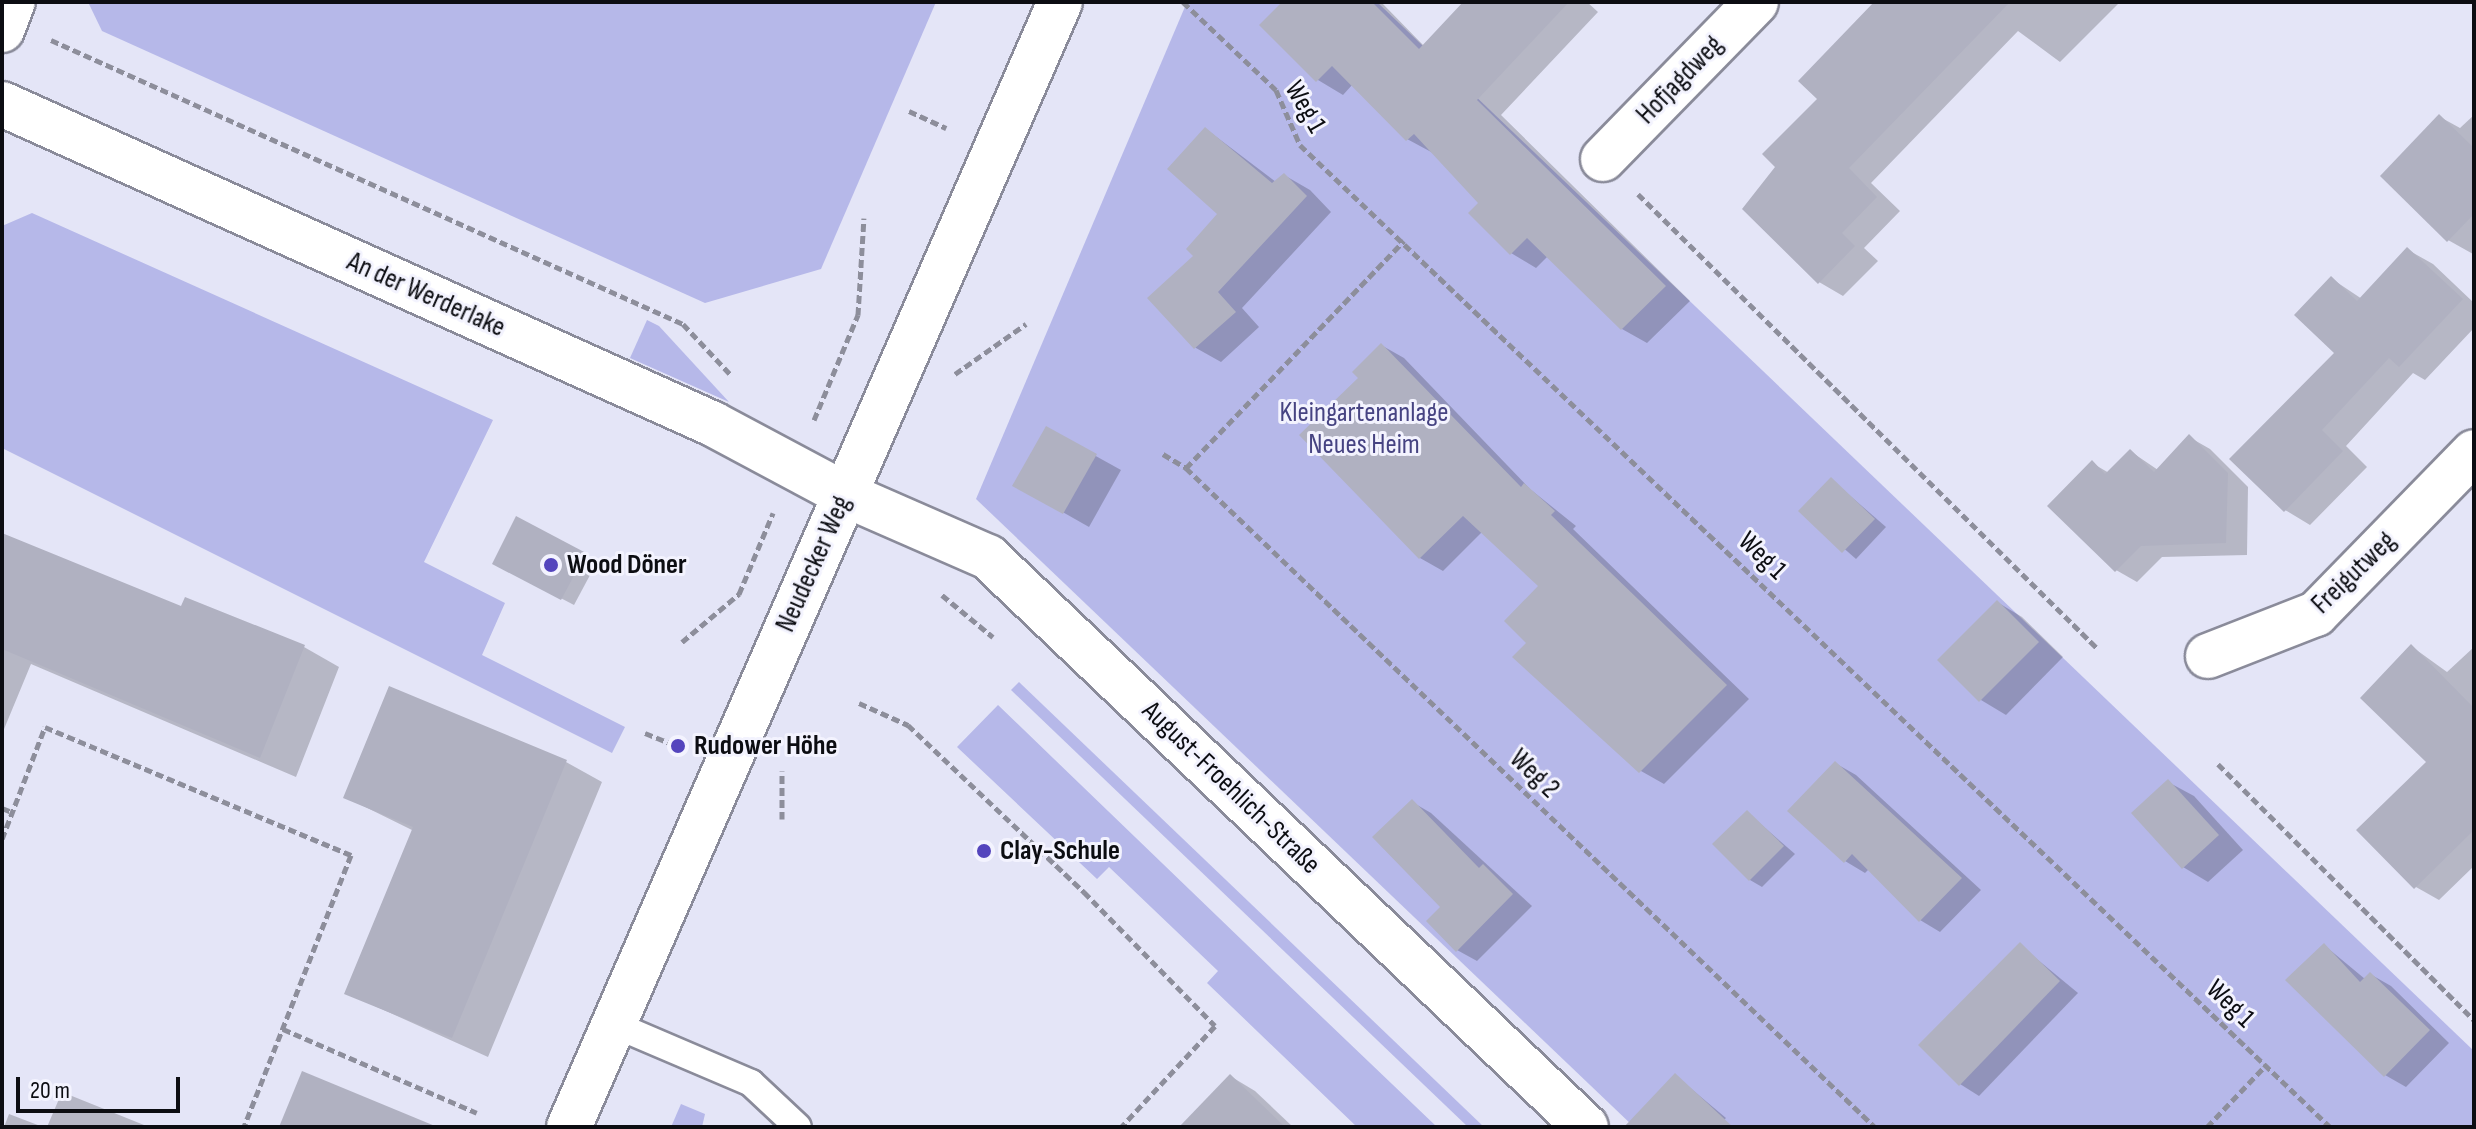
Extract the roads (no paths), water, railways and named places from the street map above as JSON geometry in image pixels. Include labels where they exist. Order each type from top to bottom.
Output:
[{"type":"street","name":"Neudecker Weg","points":[[569,1127],[1060,2]]},
{"type":"street","name":"Hofjagdweg","points":[[1603,159],[1756,2]]},
{"type":"street","name":"An der Werderlake","points":[[2,104],[713,424],[846,495]]},
{"type":"street","name":"Freigutweg","points":[[2208,656],[2316,614],[2474,452]]},
{"type":"street","name":"August-Froehlich-Straße","points":[[846,495],[988,557],[1586,1127]]},
{"type":"lane","points":[[613,1024],[751,1083],[798,1127]]},
{"type":"place","name":"Wood Döner","points":[[551,565]]},
{"type":"place","name":"Rudower Höhe","points":[[678,746]]},
{"type":"place","name":"Clay-Schule","points":[[984,851]]},
{"type":"park label","name":"Kleingartenanlage Neues Heim","points":[[1364,429]]}]
